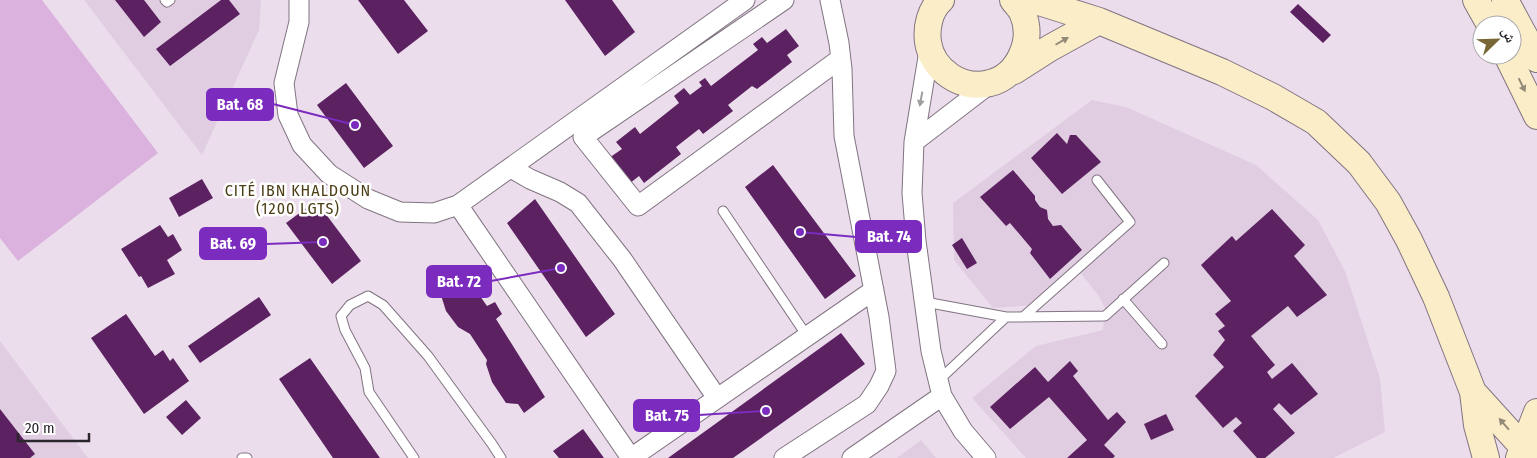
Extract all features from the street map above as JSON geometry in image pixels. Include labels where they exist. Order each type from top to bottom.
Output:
[{"type":"street","points":[[298,0],[299,22],[284,83],[288,115],[302,145],[328,174],[368,199],[400,212],[434,212],[458,205],[745,0]]},
{"type":"street","points":[[784,0],[583,137],[638,206],[840,59]]},
{"type":"street","points":[[784,458],[867,404],[886,371],[879,317],[844,136],[840,59],[830,0]]},
{"type":"street","points":[[914,142],[1018,63],[1026,47],[1027,30],[1022,13],[1013,0]]},
{"type":"street","points":[[1033,0],[1099,21],[1222,72],[1273,97],[1316,122],[1359,163],[1388,202],[1436,296],[1473,392],[1479,458]]},
{"type":"street","points":[[1476,0],[1484,15]]},
{"type":"street","points":[[1505,0],[1537,59]]},
{"type":"street","points":[[932,6],[927,34],[930,51],[939,67],[954,79],[972,85],[998,79],[1099,21]]},
{"type":"street","points":[[930,51],[914,142],[912,194],[931,351],[940,388],[963,431],[986,458]]},
{"type":"street","points":[[1512,65],[1537,116]]},
{"type":"street","points":[[511,168],[578,203],[622,259],[717,398]]},
{"type":"street","points":[[458,205],[631,458],[874,290]]},
{"type":"street","points":[[852,458],[940,388]]},
{"type":"street","points":[[1473,392],[1525,454]]},
{"type":"street","points":[[1525,454],[1537,412]]},
{"type":"street","points":[[1477,425],[1486,458]]},
{"type":"lane","points":[[165,0],[167,2],[170,0]]},
{"type":"lane","points":[[1023,317],[1130,222],[1097,180]]},
{"type":"lane","points":[[723,211],[807,336]]},
{"type":"lane","points":[[925,302],[1006,317],[1104,316],[1164,263]]},
{"type":"lane","points":[[414,458],[369,392],[365,368],[345,330],[341,316],[350,305],[368,296],[383,305],[428,356],[501,458]]},
{"type":"lane","points":[[1124,299],[1162,344]]},
{"type":"lane","points":[[940,388],[1006,317]]},
{"type":"lane","points":[[242,458],[247,458]]},
{"type":"shaded area","points":[[0,0],[42,0],[158,153],[18,261],[0,238]]},
{"type":"shaded area","points":[[84,0],[261,0],[259,30],[202,155]]},
{"type":"shaded area","points":[[1092,100],[1126,107],[1256,165],[1318,220],[1345,271],[1380,378],[1385,432],[1333,458],[1026,458],[972,398],[1036,346],[1103,330],[1105,308],[1098,295],[1079,271],[1033,305],[993,308],[954,260],[953,203]]},
{"type":"shaded area","points":[[0,341],[88,458],[0,458]]},
{"type":"shaded area","points":[[921,440],[936,458],[897,458]]},
{"type":"building","points":[[115,0],[144,0],[161,22],[144,37]]},
{"type":"building","points":[[221,0],[229,0],[240,14],[170,66],[156,49]]},
{"type":"building","points":[[358,0],[404,0],[428,31],[398,54]]},
{"type":"building","points":[[565,0],[612,0],[635,32],[605,56]]},
{"type":"building","points":[[1298,4],[1331,35],[1323,43],[1290,12]]},
{"type":"building","points":[[786,29],[799,46],[787,55],[792,62],[757,89],[752,86],[728,105],[733,111],[703,134],[699,129],[676,147],[681,154],[644,183],[639,176],[629,184],[609,158],[622,149],[616,142],[635,127],[640,134],[679,103],[674,96],[684,88],[690,95],[702,86],[699,82],[705,78],[711,86],[758,50],[753,44],[762,37],[767,43]]},
{"type":"building","points":[[346,83],[393,146],[364,168],[317,105]]},
{"type":"building","points":[[1057,133],[1067,144],[1070,135],[1076,135],[1101,162],[1062,194],[1031,158]]},
{"type":"building","points":[[773,165],[856,276],[825,299],[745,187]]},
{"type":"building","points":[[1013,170],[1035,196],[1035,200],[1040,207],[1047,210],[1048,219],[1053,226],[1061,225],[1082,250],[1050,279],[1030,253],[1032,249],[1010,223],[1006,226],[980,197]]},
{"type":"building","points":[[202,179],[213,198],[179,217],[169,198]]},
{"type":"building","points":[[535,199],[615,314],[586,337],[507,223]]},
{"type":"building","points":[[316,201],[361,261],[332,284],[286,223]]},
{"type":"building","points":[[1272,209],[1305,245],[1294,256],[1327,295],[1297,317],[1288,306],[1251,336],[1275,365],[1267,372],[1272,379],[1292,363],[1318,394],[1291,415],[1279,403],[1273,409],[1295,433],[1265,458],[1257,458],[1233,431],[1242,423],[1236,417],[1223,428],[1195,396],[1224,367],[1213,355],[1225,340],[1218,331],[1225,326],[1215,314],[1231,301],[1201,265],[1232,236],[1236,241]]},
{"type":"building","points":[[160,225],[168,237],[173,234],[182,250],[167,260],[175,274],[148,288],[121,249]]},
{"type":"building","points":[[962,238],[977,263],[967,269],[952,245]]},
{"type":"building","points":[[465,275],[472,283],[480,280],[487,291],[480,296],[487,306],[495,302],[502,314],[496,319],[545,397],[524,413],[518,404],[506,403],[492,382],[486,364],[487,360],[470,334],[458,327],[446,311],[440,292]]},
{"type":"building","points":[[259,297],[271,315],[200,363],[188,346]]},
{"type":"building","points":[[126,314],[155,356],[163,350],[170,361],[173,358],[189,381],[144,414],[91,338]]},
{"type":"building","points":[[841,333],[865,364],[733,458],[668,458]]},
{"type":"building","points":[[310,358],[380,458],[333,458],[279,379]]},
{"type":"building","points":[[1070,361],[1078,371],[1073,376],[1108,420],[1117,412],[1126,422],[1104,445],[1115,456],[1113,458],[1067,458],[1087,440],[1049,397],[1010,429],[990,407],[1035,367],[1048,382]]},
{"type":"building","points":[[186,400],[201,418],[182,435],[166,417]]},
{"type":"building","points":[[0,409],[35,454],[30,458],[0,458]]},
{"type":"building","points":[[1166,414],[1174,430],[1151,440],[1144,424]]},
{"type":"building","points":[[583,429],[604,458],[559,458],[553,451]]},
{"type":"place","name":"Bat. 68","points":[[355,125]]},
{"type":"place","name":"Bat. 74","points":[[800,232]]},
{"type":"place","name":"Bat. 69","points":[[323,242]]},
{"type":"place","name":"Bat. 72","points":[[561,268]]},
{"type":"place","name":"Bat. 75","points":[[766,411]]},
{"type":"district","name":"CITÉ IBN KHALDOUN (1200 LGTS)","points":[[298,199]]}]
